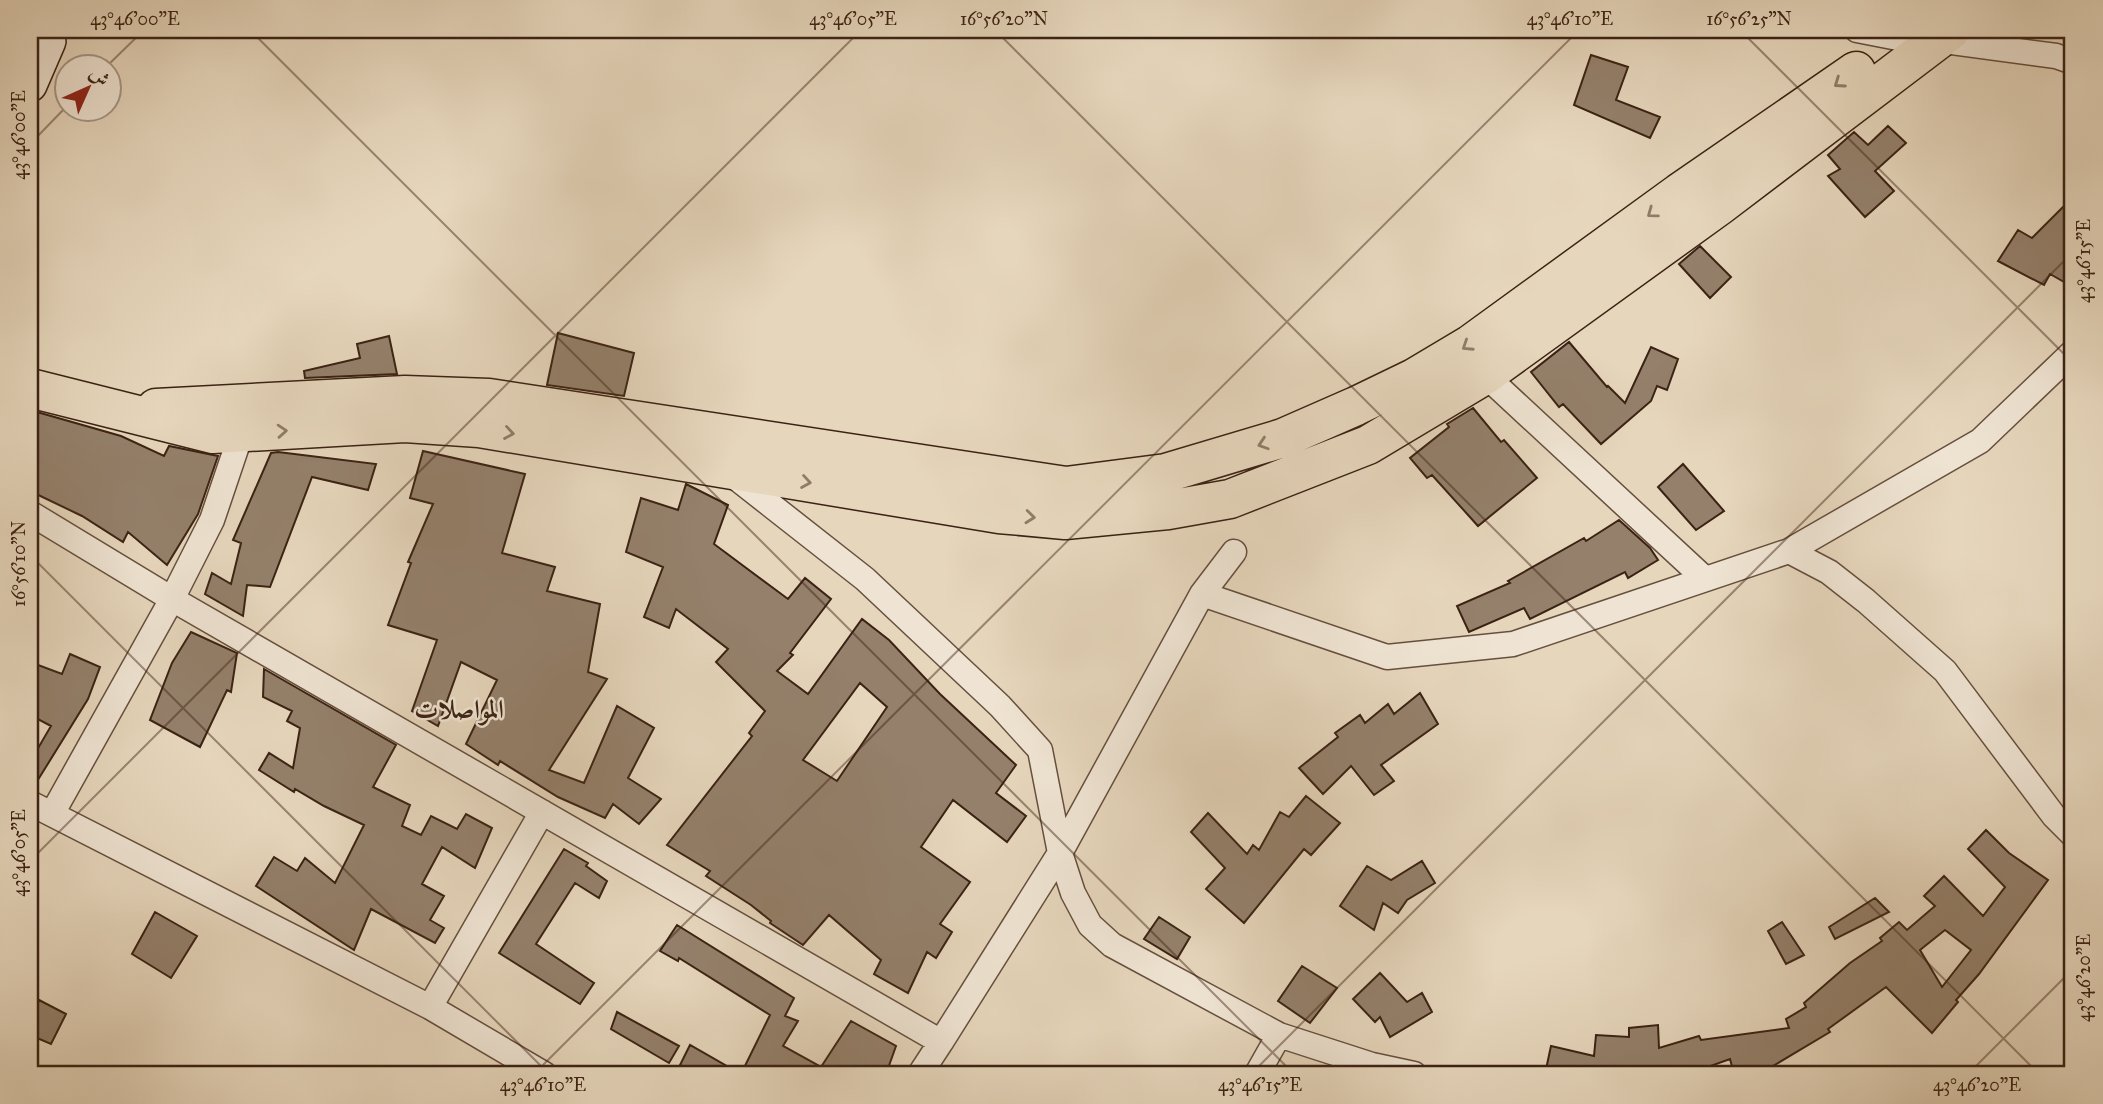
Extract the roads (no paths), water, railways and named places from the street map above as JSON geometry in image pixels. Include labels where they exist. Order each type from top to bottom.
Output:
[{"type":"main road","points":[[30,388],[213,434],[405,423],[466,427],[999,514],[1065,520],[1114,517],[1230,499],[1368,445],[1485,375],[1719,206],[1926,35]]},
{"type":"main road","points":[[118,411],[405,395],[489,398],[1066,486],[1166,473],[1283,438],[1415,378],[1471,344],[1679,193],[1926,35]]},
{"type":"street","points":[[30,85],[49,41],[47,30]]},
{"type":"street","points":[[1857,30],[1926,35],[2056,56],[2073,62]]},
{"type":"street","points":[[1202,594],[1387,657],[1513,644],[1789,551],[1980,440],[2073,352]]},
{"type":"street","points":[[1485,375],[1604,482],[1705,579]]},
{"type":"street","points":[[52,814],[172,599],[212,520],[241,434]]},
{"type":"street","points":[[724,468],[865,579],[1000,706],[1040,750],[1060,853],[1073,893],[1090,925],[1112,945],[1279,1035],[1372,1065],[1414,1074]]},
{"type":"street","points":[[30,513],[172,599],[941,1042]]},
{"type":"street","points":[[1789,551],[1829,572],[1945,671],[2046,806],[2073,835]]},
{"type":"street","points":[[920,1074],[1060,853],[1202,594],[1234,552]]},
{"type":"street","points":[[30,803],[430,1007],[544,1074]]},
{"type":"street","points":[[430,1007],[542,812]]},
{"type":"street","points":[[1257,1074],[1279,1035]]},
{"type":"district","name":"المواصلات","points":[[459,709]]}]
